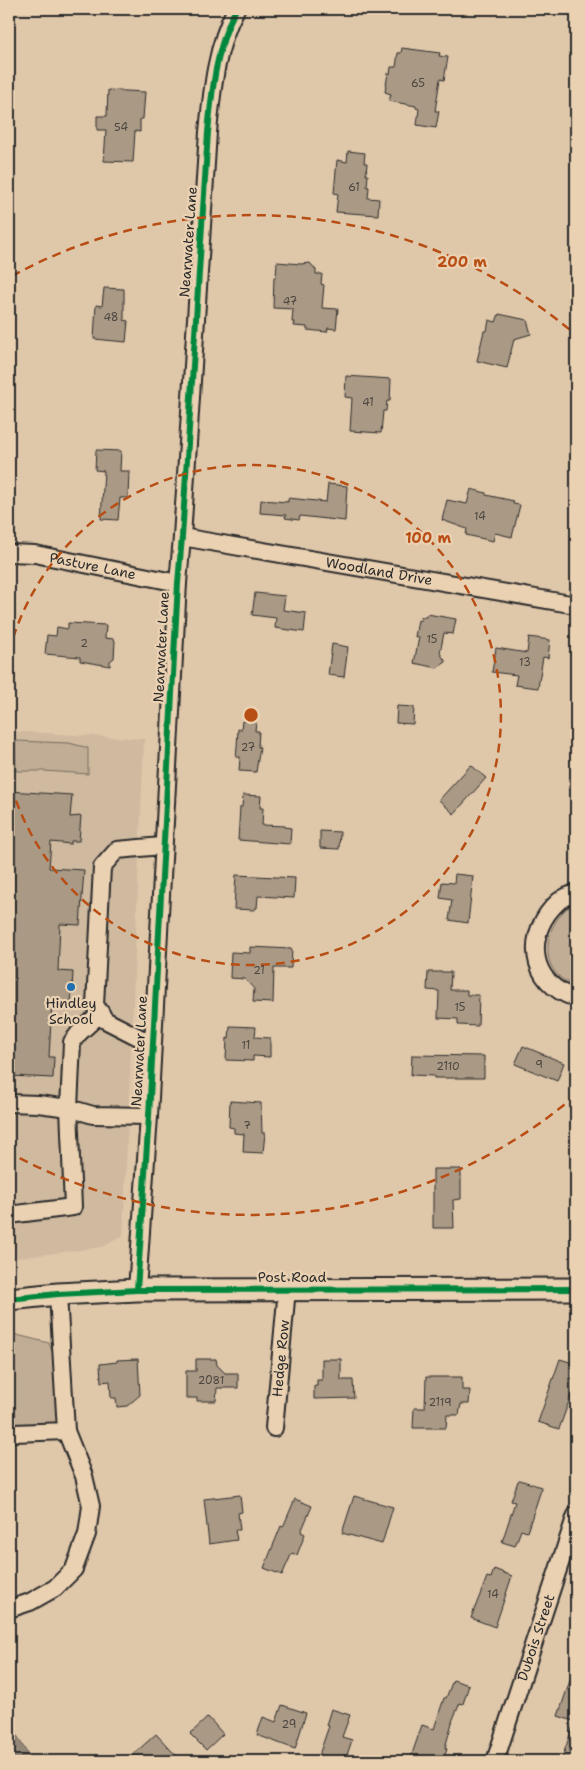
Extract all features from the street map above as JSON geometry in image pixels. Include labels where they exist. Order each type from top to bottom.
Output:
[{"type":"main road","name":"Post Road","points":[[9,1299],[58,1294],[137,1290],[576,1289]]},
{"type":"street","name":"Nearwater Lane","points":[[137,1290],[149,1116],[162,846],[178,582],[208,132],[212,92],[219,54],[236,9]]},
{"type":"street","name":"Woodland Drive","points":[[182,537],[576,604]]},
{"type":"street","name":"Pasture Lane","points":[[9,553],[35,554],[178,582]]},
{"type":"street","points":[[152,1044],[105,1020],[95,1004],[102,867],[117,850],[162,846]]},
{"type":"street","points":[[576,892],[560,900],[544,920],[537,935],[536,957],[542,974],[553,986],[576,998]]},
{"type":"street","points":[[9,1215],[73,1207],[69,1108],[72,1042],[101,1013]]},
{"type":"street","points":[[9,1103],[69,1108],[93,1115],[149,1116]]},
{"type":"street","name":"Hedge Row","points":[[274,1428],[287,1289]]},
{"type":"street","points":[[9,1609],[30,1602],[56,1588],[74,1569],[87,1534],[91,1506],[84,1476],[66,1431],[58,1294]]},
{"type":"street","points":[[9,1432],[14,1434],[66,1431]]},
{"type":"street","name":"Dubois Street","points":[[495,1761],[576,1515]]},
{"type":"shaded area","name":"Hindley School","points":[[9,731],[144,739],[123,1236],[102,1247],[9,1259]]},
{"type":"shaded area","points":[[15,741],[69,743],[88,748],[88,774],[16,771]]},
{"type":"shaded area","points":[[576,903],[576,986],[564,980],[555,972],[550,964],[548,946],[549,937],[557,919],[564,911]]},
{"type":"shaded area","points":[[9,1333],[49,1343],[61,1376],[66,1428],[9,1431]]},
{"type":"shaded area","points":[[12,1726],[28,1755],[29,1761],[9,1761],[9,1728]]},
{"type":"building","points":[[402,48],[440,53],[439,56],[448,57],[444,80],[440,79],[435,111],[439,111],[436,128],[417,125],[419,109],[416,106],[389,101],[391,94],[385,92],[388,73],[390,74],[391,67],[396,67],[398,53],[401,53]]},
{"type":"building","points":[[108,90],[145,92],[143,119],[140,119],[140,132],[135,131],[133,162],[104,161],[106,130],[97,130],[97,116],[107,116]]},
{"type":"building","points":[[348,151],[365,153],[364,163],[367,163],[367,187],[369,187],[368,198],[379,199],[378,215],[336,212],[338,194],[334,193],[337,160],[347,162]]},
{"type":"building","points":[[277,262],[310,263],[316,270],[316,274],[322,274],[321,284],[324,285],[322,308],[338,309],[336,329],[328,328],[327,332],[307,330],[307,327],[294,326],[295,322],[292,322],[293,309],[273,308],[274,277],[276,277]]},
{"type":"building","points":[[104,288],[124,289],[124,320],[128,321],[126,342],[94,339],[96,305],[102,306]]},
{"type":"building","points":[[499,314],[527,320],[531,334],[514,339],[507,368],[477,361],[484,331],[487,331],[489,320],[496,322]]},
{"type":"building","points":[[346,376],[391,379],[390,401],[387,401],[386,411],[383,411],[381,433],[350,431],[352,398],[345,397]]},
{"type":"building","points":[[96,450],[121,451],[120,471],[129,471],[128,498],[120,498],[118,520],[101,519],[104,471],[95,470]]},
{"type":"building","points":[[328,484],[347,486],[345,521],[300,516],[299,520],[285,518],[286,515],[260,513],[261,500],[288,502],[288,498],[326,502]]},
{"type":"building","points":[[471,489],[486,493],[486,495],[514,501],[513,504],[520,505],[512,537],[495,533],[493,541],[466,535],[467,529],[442,520],[447,500],[467,504]]},
{"type":"building","points":[[255,593],[285,596],[283,610],[306,613],[304,632],[275,628],[276,618],[252,615]]},
{"type":"building","points":[[427,614],[456,619],[453,634],[444,633],[440,653],[446,662],[437,668],[414,663],[419,637],[415,637],[418,620],[421,621],[421,617],[426,617]]},
{"type":"building","points":[[68,623],[106,625],[105,638],[114,639],[115,641],[114,658],[110,661],[110,666],[80,661],[80,657],[45,654],[47,635],[56,636],[57,627],[68,629]]},
{"type":"building","points":[[529,637],[550,640],[548,658],[543,657],[538,688],[515,685],[517,675],[492,672],[496,648],[527,653]]},
{"type":"building","points":[[332,644],[348,647],[344,677],[328,675]]},
{"type":"building","points":[[397,706],[414,707],[413,724],[396,723]]},
{"type":"building","points":[[242,721],[256,722],[255,731],[259,731],[258,747],[260,747],[256,772],[239,771],[240,757],[236,757],[238,729],[241,730]]},
{"type":"building","points":[[471,765],[486,778],[454,814],[439,800]]},
{"type":"building","points":[[9,791],[72,795],[70,817],[81,816],[79,841],[71,841],[71,844],[51,842],[49,868],[84,870],[80,925],[60,924],[58,971],[73,972],[71,1004],[52,1003],[49,1057],[54,1057],[53,1078],[9,1076]]},
{"type":"building","points":[[243,795],[261,796],[260,808],[263,808],[262,825],[291,828],[290,844],[238,840],[240,807],[242,807]]},
{"type":"building","points":[[320,831],[340,832],[339,849],[320,848]]},
{"type":"building","points":[[455,874],[473,876],[468,923],[449,920],[452,900],[440,898],[442,882],[454,883]]},
{"type":"building","points":[[236,875],[295,878],[294,898],[258,896],[257,908],[255,910],[234,909]]},
{"type":"building","points":[[250,947],[292,949],[291,968],[274,968],[273,1003],[253,1002],[254,989],[245,979],[230,978],[231,952],[250,953]]},
{"type":"building","points":[[428,972],[451,972],[450,990],[467,990],[467,995],[479,995],[478,1026],[458,1025],[458,1019],[438,1018],[439,991],[427,990]]},
{"type":"building","points":[[230,1026],[256,1027],[255,1037],[270,1038],[270,1057],[253,1056],[253,1061],[226,1060],[227,1038],[229,1039]]},
{"type":"building","points":[[523,1046],[564,1063],[557,1081],[515,1064]]},
{"type":"building","points":[[412,1055],[484,1056],[484,1078],[434,1078],[434,1076],[411,1075]]},
{"type":"building","points":[[230,1101],[261,1103],[262,1133],[265,1133],[263,1153],[243,1152],[244,1134],[234,1133],[234,1128],[229,1127]]},
{"type":"building","points":[[433,1169],[461,1169],[461,1199],[453,1200],[454,1228],[433,1228]]},
{"type":"building","points":[[138,1359],[140,1395],[127,1406],[117,1407],[116,1398],[111,1398],[110,1381],[101,1382],[100,1364],[117,1362],[117,1360]]},
{"type":"building","points":[[196,1359],[216,1359],[217,1365],[225,1373],[238,1373],[238,1388],[217,1388],[216,1401],[197,1401],[197,1398],[186,1398],[186,1371],[196,1371]]},
{"type":"building","points":[[322,1359],[341,1359],[341,1380],[353,1380],[354,1398],[314,1399],[314,1386],[317,1386],[317,1380],[322,1380]]},
{"type":"building","points":[[560,1359],[576,1364],[576,1382],[559,1429],[538,1422]]},
{"type":"building","points":[[426,1377],[462,1377],[462,1390],[470,1390],[469,1404],[461,1404],[459,1415],[447,1415],[446,1428],[413,1428],[414,1408],[425,1408]]},
{"type":"building","points":[[520,1480],[541,1487],[527,1532],[521,1530],[515,1546],[502,1542],[515,1502],[511,1501]]},
{"type":"building","points":[[240,1495],[242,1512],[238,1513],[240,1530],[235,1530],[237,1540],[209,1544],[204,1499]]},
{"type":"building","points":[[354,1496],[393,1507],[382,1544],[342,1533]]},
{"type":"building","points":[[295,1499],[312,1506],[301,1532],[305,1534],[297,1555],[292,1553],[282,1575],[264,1568],[281,1526],[283,1527]]},
{"type":"building","points":[[494,1569],[512,1576],[495,1627],[471,1618],[487,1577],[491,1578]]},
{"type":"building","points":[[574,1669],[576,1669],[576,1722],[558,1716]]},
{"type":"building","points":[[453,1680],[469,1685],[463,1704],[460,1703],[453,1719],[443,1761],[424,1761],[411,1757],[422,1725],[434,1729],[444,1698],[446,1698]]},
{"type":"building","points":[[282,1705],[306,1713],[295,1749],[257,1735],[263,1717],[276,1722]]},
{"type":"building","points":[[331,1709],[350,1715],[342,1737],[352,1740],[345,1761],[336,1761],[319,1755],[329,1726],[326,1725]]},
{"type":"building","points":[[208,1717],[223,1734],[206,1750],[190,1734]]},
{"type":"building","points":[[574,1723],[576,1723],[576,1761],[561,1761]]},
{"type":"building","points":[[156,1734],[181,1761],[126,1761]]},
{"type":"cycle path","points":[[137,1290],[149,1116],[178,583],[208,132],[213,85],[219,53],[236,9]]},
{"type":"cycle path","points":[[9,1299],[58,1294],[137,1290],[576,1289]]},
{"type":"place","name":"Hindley School","points":[[71,987]]}]
